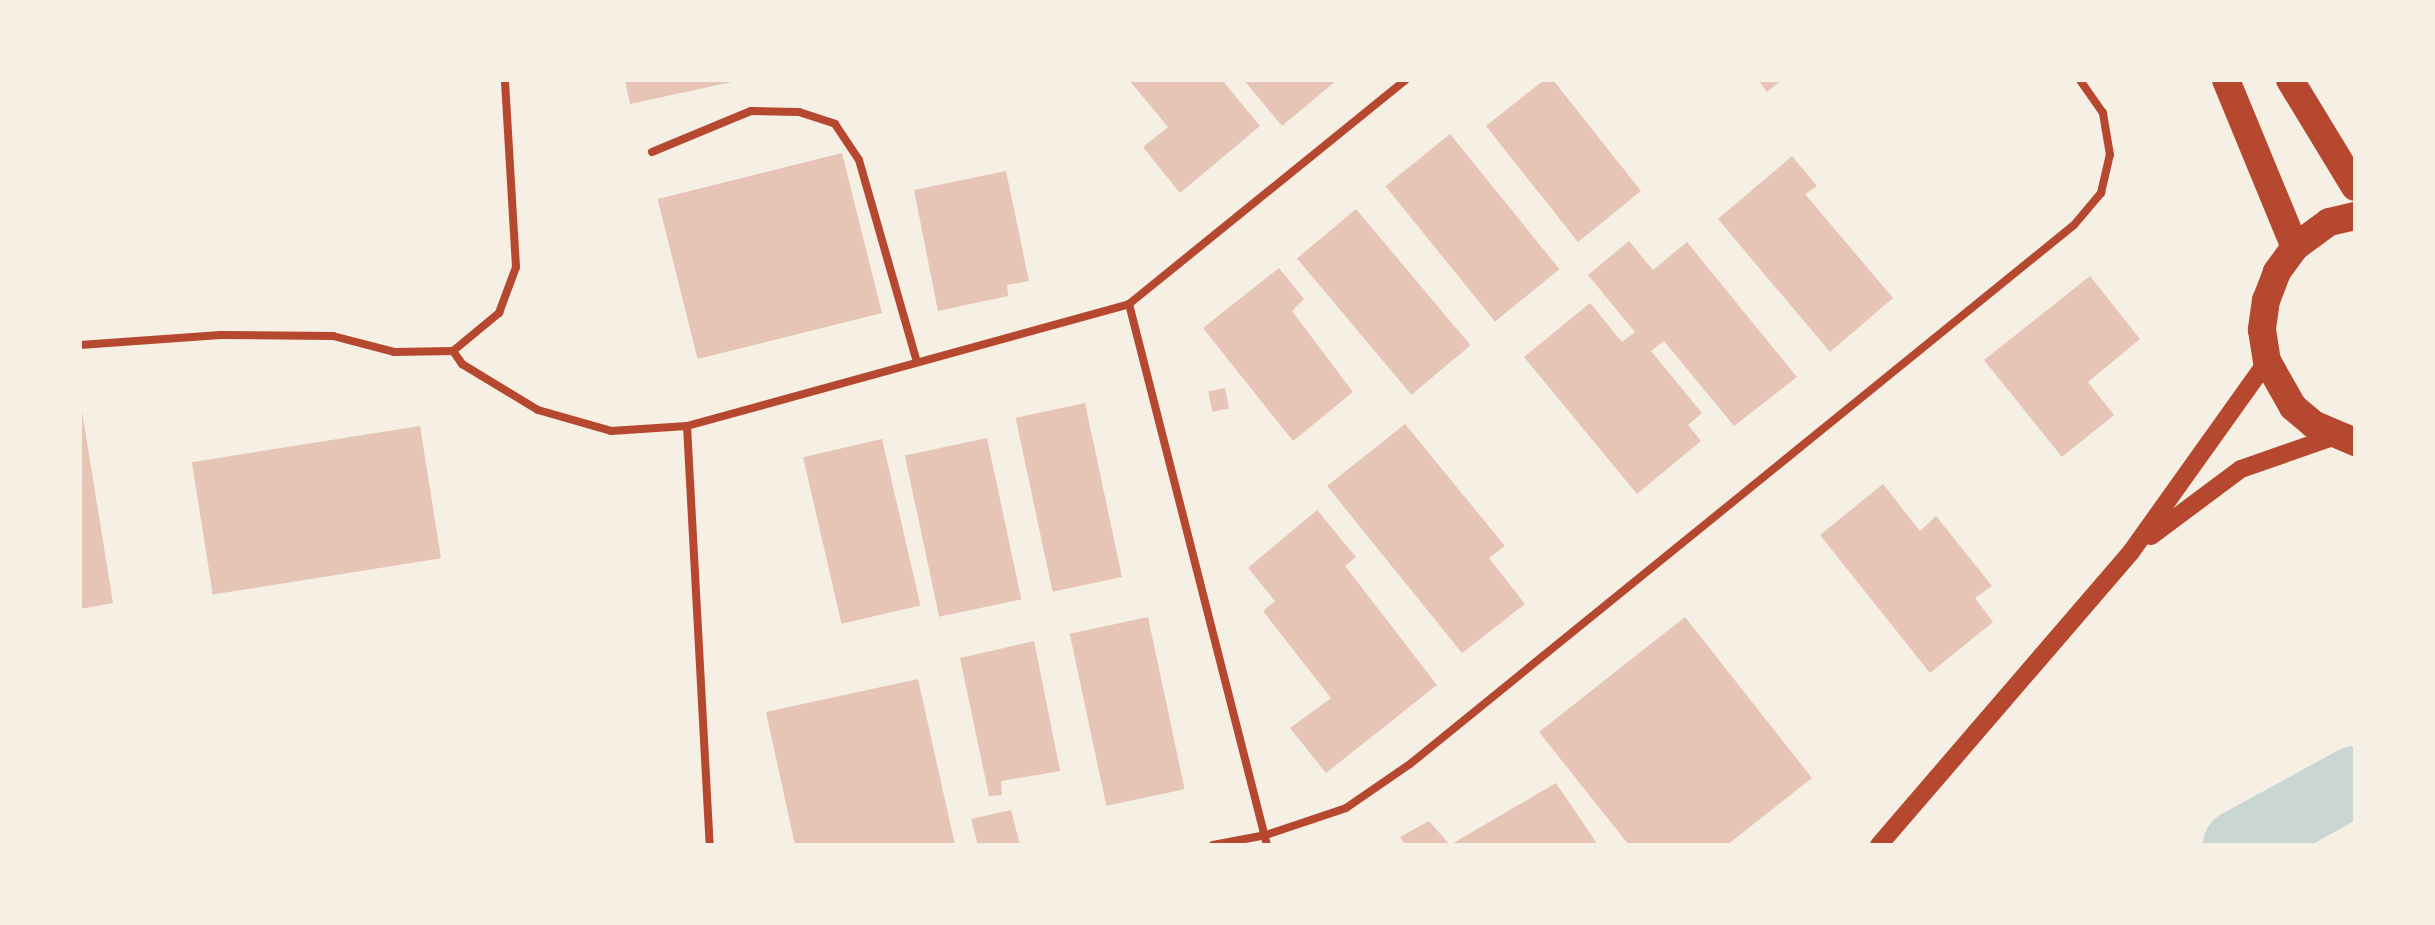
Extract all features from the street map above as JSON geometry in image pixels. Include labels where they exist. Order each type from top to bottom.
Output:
[{"type":"highway","points":[[2226,80],[2295,247]]},
{"type":"highway","points":[[2290,80],[2355,187]]},
{"type":"highway","points":[[2346,439],[2292,407],[2267,360],[2262,330],[2266,300],[2277,272],[2295,247],[2330,222],[2355,216]]},
{"type":"street","points":[[1879,845],[2131,552],[2267,360]]},
{"type":"street","points":[[2131,552],[2242,469],[2346,439]]},
{"type":"lane","points":[[80,345],[221,336],[333,336],[394,352],[453,351],[499,313],[516,267],[506,80]]},
{"type":"lane","points":[[453,351],[462,364],[538,410],[610,431],[688,426],[916,359],[1129,304],[1406,80]]},
{"type":"lane","points":[[1214,845],[1266,840],[1346,808],[1410,764],[2074,225],[2101,193],[2110,156],[2103,113],[2080,80]]},
{"type":"lane","points":[[652,152],[751,111],[799,112],[835,124],[859,160],[916,359]]},
{"type":"lane","points":[[1129,304],[1266,840]]},
{"type":"lane","points":[[688,426],[710,845]]},
{"type":"building","points":[[625,80],[732,80],[732,82],[630,104]]},
{"type":"building","points":[[1129,80],[1222,80],[1260,126],[1180,193],[1143,147],[1168,127]]},
{"type":"building","points":[[1244,80],[1337,80],[1282,126]]},
{"type":"building","points":[[1544,80],[1553,80],[1641,191],[1578,242],[1486,126]]},
{"type":"building","points":[[1758,80],[1782,80],[1767,92]]},
{"type":"building","points":[[1450,134],[1560,269],[1495,321],[1385,186]]},
{"type":"building","points":[[842,153],[882,313],[698,359],[658,199]]},
{"type":"building","points":[[1792,156],[1817,186],[1805,194],[1893,298],[1830,352],[1718,219]]},
{"type":"building","points":[[1006,171],[1029,281],[1007,285],[1008,296],[938,311],[914,190]]},
{"type":"building","points":[[1356,209],[1470,345],[1411,395],[1297,258]]},
{"type":"building","points":[[1629,241],[1653,270],[1687,242],[1797,377],[1734,426],[1664,341],[1651,351],[1702,413],[1688,425],[1701,441],[1637,494],[1524,357],[1590,303],[1622,342],[1635,332],[1588,275]]},
{"type":"building","points":[[1279,268],[1304,299],[1292,311],[1353,392],[1293,441],[1203,328]]},
{"type":"building","points":[[2090,276],[2140,339],[2088,382],[2114,415],[2062,457],[1984,360]]},
{"type":"building","points":[[1225,388],[1229,409],[1212,412],[1208,391]]},
{"type":"building","points":[[80,399],[113,603],[80,609]]},
{"type":"building","points":[[1085,403],[1122,577],[1053,592],[1016,418]]},
{"type":"building","points":[[1405,424],[1505,546],[1489,558],[1525,604],[1462,653],[1327,486]]},
{"type":"building","points":[[420,426],[441,558],[213,594],[192,462]]},
{"type":"building","points":[[987,438],[1021,599],[939,617],[905,455]]},
{"type":"building","points":[[882,439],[920,606],[842,624],[803,457]]},
{"type":"building","points":[[1883,484],[1920,531],[1936,516],[1992,586],[1975,598],[1993,622],[1930,673],[1820,535]]},
{"type":"building","points":[[1317,510],[1356,557],[1345,566],[1437,685],[1326,773],[1290,728],[1331,698],[1263,611],[1275,601],[1248,568]]},
{"type":"building","points":[[1148,617],[1185,789],[1106,806],[1070,634]]},
{"type":"building","points":[[1685,617],[1812,778],[1727,845],[1629,845],[1539,732]]},
{"type":"building","points":[[1034,641],[1060,771],[1001,781],[1002,795],[989,796],[960,658]]},
{"type":"building","points":[[918,679],[955,845],[795,845],[766,712]]},
{"type":"building","points":[[1556,783],[1598,845],[1450,845]]},
{"type":"building","points":[[1011,810],[1020,845],[978,845],[971,819]]},
{"type":"building","points":[[1429,821],[1450,845],[1406,845],[1400,837]]},
{"type":"waterway","points":[[2238,845],[2355,781]]}]
